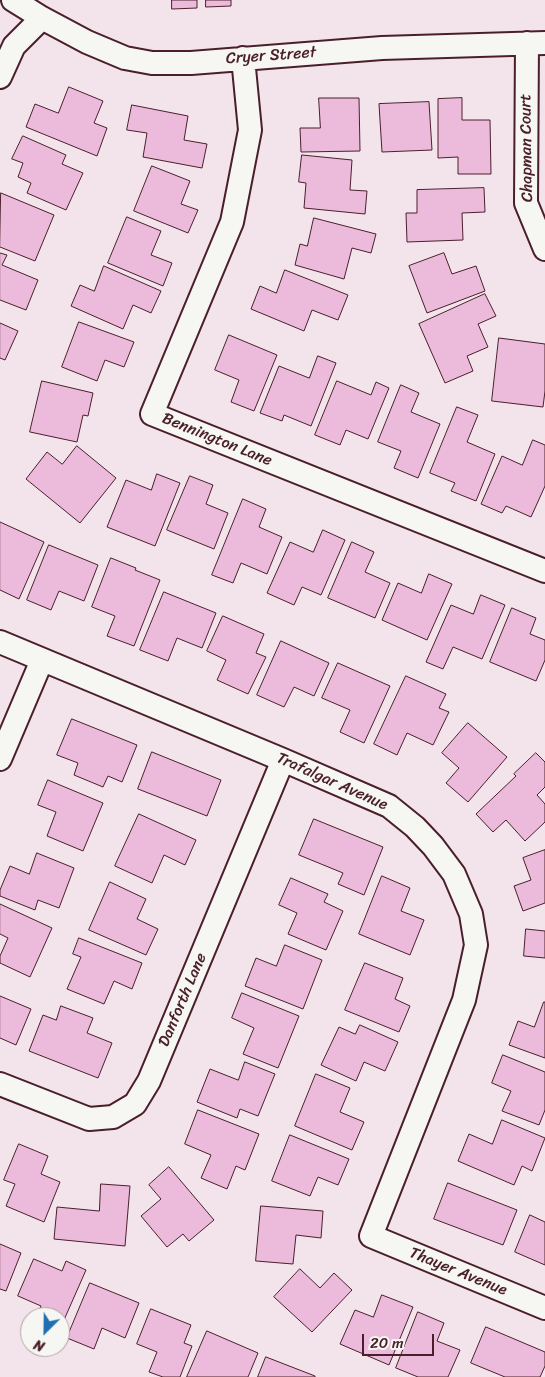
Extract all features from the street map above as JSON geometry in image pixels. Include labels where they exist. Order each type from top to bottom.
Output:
[{"type":"street","name":"Cryer Street","points":[[12,0],[87,42],[125,58],[152,63],[191,63],[382,48],[536,43]]},
{"type":"street","points":[[0,77],[14,46],[42,18]]},
{"type":"street","name":"Chapman Court","points":[[536,43],[526,203],[545,249]]},
{"type":"street","name":"Bennington Lane","points":[[243,58],[250,130],[232,222],[152,414],[545,572]]},
{"type":"street","name":"Trafalgar Avenue","points":[[0,642],[389,806],[415,827],[433,846],[454,874],[471,914],[476,945],[464,1000],[371,1236]]},
{"type":"street","points":[[0,759],[42,660]]},
{"type":"street","name":"Danforth Lane","points":[[0,1084],[89,1119],[113,1117],[134,1104],[149,1081],[283,760]]},
{"type":"street","name":"Thayer Avenue","points":[[371,1236],[545,1308]]},
{"type":"building","points":[[172,0],[197,0],[197,8],[172,9]]},
{"type":"building","points":[[206,0],[231,0],[231,6],[206,7]]},
{"type":"building","points":[[69,87],[103,101],[94,123],[107,128],[97,156],[26,127],[35,104],[58,113]]},
{"type":"building","points":[[319,98],[359,98],[360,151],[301,152],[300,128],[320,128]]},
{"type":"building","points":[[462,98],[462,120],[490,120],[491,174],[458,174],[458,157],[438,158],[438,99]]},
{"type":"building","points":[[429,102],[432,150],[382,152],[379,104]]},
{"type":"building","points":[[132,105],[188,116],[184,140],[207,144],[202,168],[143,157],[147,133],[127,130]]},
{"type":"building","points":[[23,136],[66,155],[62,164],[83,173],[66,210],[27,193],[31,183],[18,177],[23,163],[12,159]]},
{"type":"building","points":[[302,155],[352,160],[350,190],[367,191],[365,214],[304,208],[306,183],[299,182]]},
{"type":"building","points":[[152,166],[190,181],[181,204],[198,210],[188,233],[134,211]]},
{"type":"building","points":[[484,188],[485,212],[462,213],[463,240],[407,242],[406,213],[417,213],[417,190]]},
{"type":"building","points":[[1,193],[54,215],[35,261],[0,247]]},
{"type":"building","points":[[127,217],[161,231],[151,255],[172,263],[163,286],[108,263]]},
{"type":"building","points":[[314,218],[376,234],[371,253],[352,248],[344,279],[295,265],[300,244],[307,246]]},
{"type":"building","points":[[0,253],[7,255],[2,265],[38,280],[26,310],[0,300]]},
{"type":"building","points":[[444,253],[452,274],[476,266],[485,291],[427,313],[409,266]]},
{"type":"building","points":[[104,266],[161,291],[151,313],[133,305],[123,329],[71,306],[80,285],[94,291]]},
{"type":"building","points":[[285,270],[348,295],[338,320],[312,310],[304,331],[251,309],[260,286],[276,293]]},
{"type":"building","points":[[485,294],[496,316],[478,324],[488,347],[467,356],[473,371],[445,383],[419,324]]},
{"type":"building","points":[[79,322],[134,342],[124,367],[105,360],[97,381],[62,367]]},
{"type":"building","points":[[0,323],[18,331],[5,360],[0,358]]},
{"type":"building","points":[[229,335],[277,355],[254,411],[231,402],[239,380],[215,370]]},
{"type":"building","points":[[499,338],[545,344],[543,407],[492,401]]},
{"type":"building","points":[[318,356],[336,363],[311,426],[284,415],[282,421],[260,413],[279,366],[309,378]]},
{"type":"building","points":[[42,381],[93,393],[88,416],[83,415],[77,442],[30,432]]},
{"type":"building","points":[[337,381],[371,395],[376,382],[389,388],[368,439],[346,430],[340,445],[315,435]]},
{"type":"building","points":[[401,385],[419,393],[411,412],[440,424],[418,478],[394,468],[401,451],[378,442]]},
{"type":"building","points":[[457,407],[478,415],[467,442],[495,454],[476,501],[451,491],[455,483],[430,473]]},
{"type":"building","points":[[533,440],[545,445],[545,486],[531,517],[506,506],[502,513],[481,504],[502,456],[522,465]]},
{"type":"building","points":[[77,446],[116,478],[80,523],[26,479],[47,452],[62,464]]},
{"type":"building","points":[[157,474],[180,483],[155,546],[107,527],[126,480],[151,490]]},
{"type":"building","points":[[190,476],[213,485],[206,504],[228,513],[214,549],[167,530]]},
{"type":"building","points":[[243,499],[266,509],[259,527],[282,537],[267,574],[241,563],[233,583],[212,575]]},
{"type":"building","points":[[0,522],[44,542],[19,599],[0,590]]},
{"type":"building","points":[[323,530],[345,540],[321,595],[302,587],[294,605],[267,593],[290,542],[313,552]]},
{"type":"building","points":[[352,542],[374,552],[365,572],[390,583],[375,618],[328,598]]},
{"type":"building","points":[[49,545],[98,565],[84,601],[59,591],[51,610],[27,600]]},
{"type":"building","points":[[111,558],[160,580],[134,646],[107,636],[115,616],[92,607]]},
{"type":"building","points":[[429,574],[452,584],[427,640],[382,620],[398,583],[421,593]]},
{"type":"building","points":[[164,592],[216,613],[202,648],[177,638],[168,661],[140,650]]},
{"type":"building","points":[[481,595],[505,605],[482,659],[453,647],[443,669],[426,662],[451,605],[473,614]]},
{"type":"building","points":[[512,608],[536,618],[530,634],[545,640],[545,660],[536,681],[490,662]]},
{"type":"building","points":[[223,616],[264,634],[256,653],[266,657],[248,694],[217,680],[226,660],[207,651]]},
{"type":"building","points":[[281,641],[329,663],[314,696],[294,687],[284,707],[257,695]]},
{"type":"building","points":[[338,663],[390,686],[364,743],[340,732],[350,710],[322,698]]},
{"type":"building","points":[[406,676],[446,694],[439,708],[449,712],[433,745],[407,733],[397,755],[374,744]]},
{"type":"building","points":[[72,719],[137,745],[122,782],[108,776],[103,787],[74,775],[78,763],[57,755]]},
{"type":"building","points":[[468,723],[507,757],[468,802],[446,783],[459,768],[442,753]]},
{"type":"building","points":[[152,752],[221,780],[207,816],[138,789]]},
{"type":"building","points":[[536,753],[545,762],[545,787],[537,795],[545,804],[545,822],[525,841],[506,820],[493,832],[476,814],[516,776],[514,774]]},
{"type":"building","points":[[48,780],[103,803],[83,851],[47,836],[56,812],[38,805]]},
{"type":"building","points":[[139,814],[196,840],[185,865],[164,855],[152,883],[115,866]]},
{"type":"building","points":[[314,819],[383,847],[364,895],[338,884],[343,873],[299,855]]},
{"type":"building","points":[[545,850],[545,903],[523,911],[514,886],[531,880],[523,858]]},
{"type":"building","points":[[37,853],[74,868],[59,908],[38,900],[35,910],[0,896],[0,890],[10,866],[29,874]]},
{"type":"building","points":[[382,876],[410,888],[401,911],[424,920],[410,955],[359,934]]},
{"type":"building","points":[[291,878],[328,894],[324,902],[343,911],[326,950],[288,934],[297,913],[279,905]]},
{"type":"building","points":[[110,882],[146,899],[137,919],[158,929],[146,955],[89,930]]},
{"type":"building","points":[[0,904],[52,928],[30,977],[0,963],[0,956],[8,938],[0,934]]},
{"type":"building","points":[[526,929],[545,931],[545,958],[524,956]]},
{"type":"building","points":[[79,938],[142,963],[132,989],[114,981],[104,1004],[67,989],[81,957],[73,954]]},
{"type":"building","points":[[285,945],[322,960],[303,1009],[245,986],[256,958],[276,966]]},
{"type":"building","points":[[365,963],[403,978],[395,999],[410,1006],[399,1032],[345,1010]]},
{"type":"building","points":[[242,993],[299,1016],[278,1068],[243,1054],[254,1028],[232,1018]]},
{"type":"building","points":[[0,996],[31,1009],[16,1045],[0,1038]]},
{"type":"building","points":[[544,1002],[545,1058],[509,1045],[518,1021],[534,1027]]},
{"type":"building","points":[[61,1006],[93,1018],[87,1033],[112,1043],[98,1078],[29,1051],[43,1015],[56,1020]]},
{"type":"building","points":[[360,1025],[398,1042],[385,1071],[364,1062],[356,1081],[321,1065],[339,1027],[355,1034]]},
{"type":"building","points":[[503,1055],[545,1072],[545,1110],[539,1125],[502,1111],[511,1091],[492,1083]]},
{"type":"building","points":[[245,1062],[275,1074],[258,1116],[240,1109],[237,1118],[197,1102],[210,1069],[238,1080]]},
{"type":"building","points":[[316,1074],[350,1088],[340,1112],[364,1122],[352,1150],[295,1126]]},
{"type":"building","points":[[198,1110],[259,1134],[245,1170],[236,1166],[227,1189],[201,1178],[211,1155],[185,1144]]},
{"type":"building","points":[[502,1120],[545,1138],[532,1171],[522,1166],[514,1185],[458,1161],[469,1134],[492,1144]]},
{"type":"building","points":[[290,1135],[349,1159],[338,1185],[318,1177],[310,1196],[272,1181]]},
{"type":"building","points":[[19,1144],[48,1156],[41,1174],[60,1182],[44,1222],[6,1206],[15,1184],[4,1180]]},
{"type":"building","points":[[169,1167],[214,1220],[189,1241],[183,1234],[167,1247],[141,1216],[161,1199],[149,1185]]},
{"type":"building","points":[[448,1183],[517,1210],[503,1245],[434,1219]]},
{"type":"building","points":[[101,1184],[130,1186],[125,1246],[54,1239],[57,1207],[99,1211]]},
{"type":"building","points":[[261,1206],[323,1211],[321,1238],[296,1235],[293,1264],[256,1261]]},
{"type":"building","points":[[530,1215],[545,1222],[545,1265],[515,1252]]},
{"type":"building","points":[[0,1244],[21,1253],[6,1291],[0,1289]]},
{"type":"building","points":[[34,1259],[62,1271],[66,1261],[86,1270],[70,1307],[41,1307],[18,1296]]},
{"type":"building","points":[[300,1269],[320,1288],[334,1273],[352,1290],[312,1332],[274,1297]]},
{"type":"building","points":[[90,1283],[139,1303],[125,1338],[102,1328],[94,1349],[70,1339],[70,1331]]},
{"type":"building","points":[[382,1295],[413,1307],[389,1365],[340,1344],[355,1310],[373,1317]]},
{"type":"building","points":[[151,1309],[191,1325],[184,1343],[192,1346],[180,1377],[163,1377],[149,1372],[157,1352],[137,1344]]},
{"type":"building","points":[[418,1312],[444,1323],[437,1341],[460,1350],[448,1377],[418,1377],[396,1368]]},
{"type":"building","points":[[486,1327],[545,1352],[545,1366],[540,1377],[505,1377],[471,1363]]},
{"type":"building","points":[[207,1331],[258,1353],[248,1377],[187,1377]]},
{"type":"building","points":[[266,1357],[315,1376],[315,1377],[258,1377]]}]
